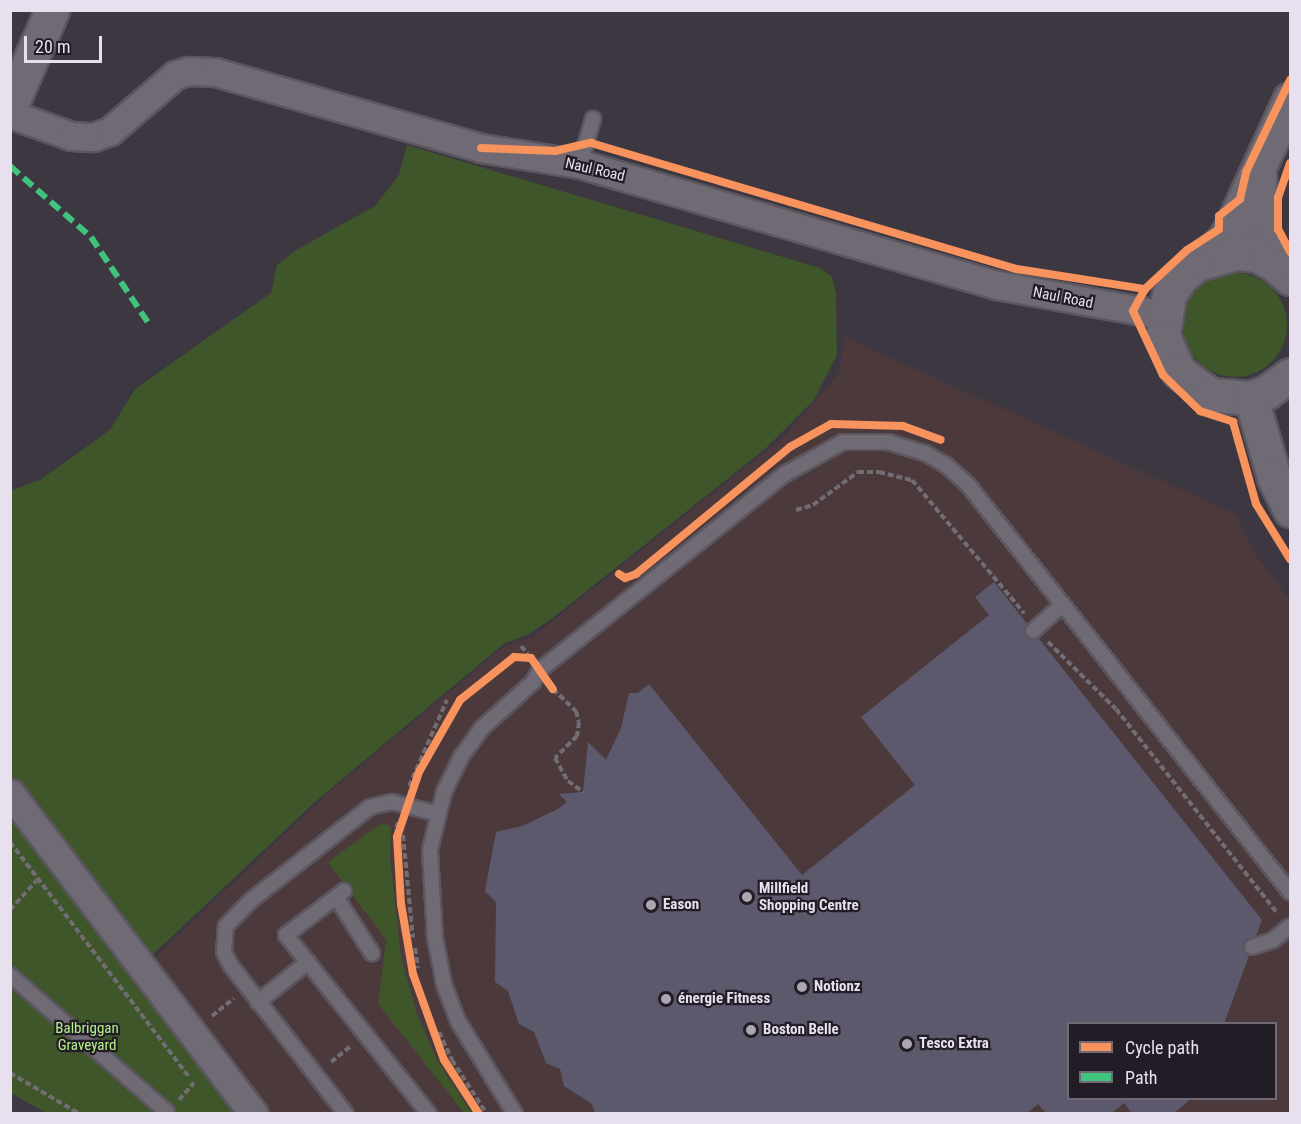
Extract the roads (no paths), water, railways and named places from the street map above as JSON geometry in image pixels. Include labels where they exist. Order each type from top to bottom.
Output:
[{"type":"street","points":[[10,107],[52,10]]},
{"type":"street","name":"Naul Road","points":[[10,114],[71,136],[93,137],[110,131],[175,75],[202,71],[481,148],[580,164],[997,285],[1163,315]]},
{"type":"street","points":[[1290,99],[1224,240],[1175,286],[1163,315],[1163,336],[1179,372],[1211,395],[1251,398],[1267,392],[1290,375]]},
{"type":"street","points":[[1258,169],[1262,243],[1282,271]]},
{"type":"street","points":[[1197,264],[1236,253],[1282,271]]},
{"type":"street","points":[[1251,398],[1274,477],[1290,510]]},
{"type":"street","points":[[10,793],[190,1033],[254,1113]]},
{"type":"lane","points":[[580,164],[593,119]]},
{"type":"lane","points":[[515,1113],[474,1050],[444,984],[431,890],[430,850],[444,792],[470,742],[533,682],[540,670],[785,474],[831,447],[857,440],[905,446],[946,465],[969,486],[1290,892]]},
{"type":"lane","points":[[1034,629],[1062,605]]},
{"type":"lane","points":[[346,1113],[258,1002],[224,952],[226,926],[236,913],[370,807],[392,802],[438,814]]},
{"type":"lane","points":[[372,953],[340,894],[286,935],[429,1113]]},
{"type":"lane","points":[[1252,947],[1273,940],[1289,926]]},
{"type":"lane","points":[[258,1002],[308,962]]},
{"type":"lane","points":[[10,975],[167,1112]]},
{"type":"place","name":"Millfield Shopping Centre","points":[[747,897]]},
{"type":"place","name":"Eason","points":[[651,905]]},
{"type":"place","name":"Notionz","points":[[802,987]]},
{"type":"place","name":"énergie Fitness","points":[[666,999]]},
{"type":"place","name":"Boston Belle","points":[[751,1030]]},
{"type":"place","name":"Tesco Extra","points":[[907,1044]]},
{"type":"park label","name":"Balbriggan Graveyard","points":[[87,1036]]}]
